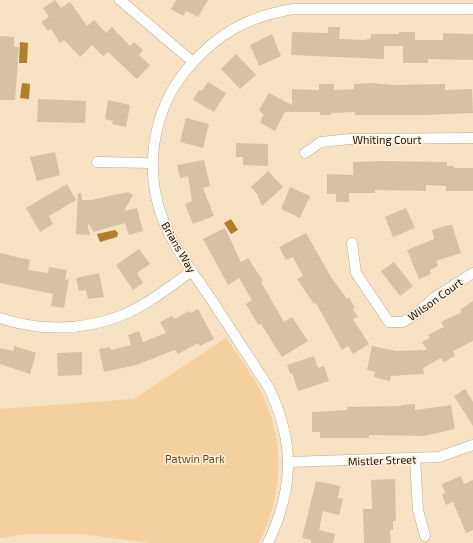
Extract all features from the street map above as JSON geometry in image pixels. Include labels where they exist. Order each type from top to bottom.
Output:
[{"type":"street","points":[[120,0],[193,62]]},
{"type":"street","name":"Brians Way","points":[[268,543],[283,506],[289,475],[285,434],[279,413],[269,388],[192,271],[174,242],[164,222],[156,198],[153,163],[156,131],[164,106],[180,78],[207,47],[224,34],[256,17],[293,10],[414,5],[473,9]]},
{"type":"street","name":"Whiting Court","points":[[305,153],[321,142],[350,139],[473,138]]},
{"type":"street","points":[[97,162],[153,163]]},
{"type":"street","name":"Wilson Court","points":[[352,243],[356,273],[389,322],[403,322],[416,314],[435,297],[473,273]]},
{"type":"street","points":[[0,318],[14,323],[54,328],[88,324],[120,316],[149,302],[192,271]]},
{"type":"street","name":"Mistler Street","points":[[288,462],[416,459],[439,457],[473,445]]},
{"type":"street","points":[[416,459],[418,510],[425,536]]},
{"type":"green space","name":"Patwin Park","points":[[226,338],[252,375],[265,400],[277,441],[278,462],[274,503],[268,523],[259,543],[151,543],[81,534],[27,534],[0,538],[0,409],[134,399]]},
{"type":"shaded area","points":[[20,42],[28,43],[27,63],[19,63]]},
{"type":"shaded area","points":[[22,83],[30,84],[29,99],[20,98]]},
{"type":"shaded area","points":[[231,219],[238,230],[231,234],[224,223]]},
{"type":"shaded area","points":[[115,230],[118,233],[117,237],[100,242],[97,234]]},
{"type":"building","points":[[55,0],[61,8],[70,2],[87,26],[94,20],[106,33],[112,27],[130,46],[134,42],[143,50],[139,55],[150,65],[137,79],[108,52],[103,56],[92,45],[80,57],[64,40],[60,43],[51,29],[48,31],[41,22],[49,17],[43,8]]},
{"type":"building","points":[[176,0],[208,0],[198,17],[186,11],[183,16],[171,9]]},
{"type":"building","points":[[328,27],[340,27],[339,39],[365,40],[371,38],[371,34],[399,34],[399,32],[415,32],[415,40],[443,40],[443,33],[473,34],[473,60],[428,59],[428,63],[403,63],[403,46],[384,46],[384,59],[291,55],[292,32],[328,33]]},
{"type":"building","points":[[272,34],[281,56],[259,66],[250,45]]},
{"type":"building","points":[[0,36],[14,37],[14,47],[19,47],[15,100],[0,100]]},
{"type":"building","points":[[236,54],[256,75],[240,89],[221,69]]},
{"type":"building","points":[[208,82],[226,93],[214,112],[193,100],[199,90],[202,91]]},
{"type":"building","points":[[372,83],[394,85],[445,84],[445,90],[472,89],[473,113],[355,115],[355,112],[320,115],[320,112],[285,112],[275,131],[261,123],[261,119],[264,115],[259,110],[269,93],[292,105],[292,89],[319,90],[319,84],[334,84],[334,90],[354,89],[354,84]]},
{"type":"building","points":[[38,99],[86,101],[85,123],[37,122]]},
{"type":"building","points":[[108,100],[130,105],[126,127],[112,124],[113,121],[105,119]]},
{"type":"building","points":[[186,118],[209,124],[203,148],[180,142]]},
{"type":"building","points":[[236,143],[268,144],[268,166],[243,165],[243,157],[236,157]]},
{"type":"building","points":[[55,152],[60,175],[37,181],[30,157]]},
{"type":"building","points":[[204,160],[210,186],[203,188],[214,216],[193,224],[185,204],[192,201],[188,176],[180,178],[177,165]]},
{"type":"building","points":[[353,162],[447,162],[447,166],[454,166],[454,168],[473,168],[473,191],[446,191],[446,186],[426,185],[426,191],[375,190],[375,193],[349,193],[349,202],[336,202],[336,194],[327,194],[327,174],[353,175]]},
{"type":"building","points":[[268,171],[283,187],[262,206],[257,194],[251,187]]},
{"type":"building","points":[[67,184],[76,200],[49,216],[53,224],[40,232],[26,208]]},
{"type":"building","points":[[290,187],[310,196],[300,218],[281,209]]},
{"type":"building","points":[[128,192],[133,195],[124,211],[137,208],[143,231],[129,235],[125,223],[94,232],[87,222],[90,235],[76,234],[78,193],[81,193],[82,200],[91,200]]},
{"type":"building","points":[[406,208],[415,228],[393,237],[385,217]]},
{"type":"building","points":[[452,225],[461,253],[436,261],[438,266],[430,270],[431,274],[419,279],[407,250],[434,239],[432,230]]},
{"type":"building","points":[[225,228],[241,262],[248,258],[263,281],[261,282],[284,322],[292,317],[308,341],[282,357],[261,324],[258,325],[246,304],[252,300],[239,278],[228,285],[203,239]]},
{"type":"building","points":[[306,233],[331,277],[347,299],[349,297],[355,308],[353,309],[358,317],[353,319],[369,344],[353,354],[348,346],[342,350],[316,303],[314,304],[297,279],[303,276],[293,257],[286,260],[279,247]]},
{"type":"building","points":[[139,249],[150,264],[137,273],[143,283],[133,290],[116,265]]},
{"type":"building","points":[[0,253],[30,260],[28,270],[48,273],[49,267],[67,270],[65,280],[69,279],[64,308],[51,306],[53,294],[0,283]]},
{"type":"building","points":[[394,262],[413,286],[400,296],[381,271]]},
{"type":"building","points":[[99,273],[104,297],[88,299],[86,290],[79,291],[76,278]]},
{"type":"building","points":[[473,301],[473,341],[453,351],[455,356],[444,362],[441,358],[423,368],[424,374],[391,376],[390,381],[374,377],[375,372],[367,370],[372,346],[396,351],[427,350],[422,342],[430,338],[428,335],[444,327],[441,322],[462,312],[460,310]]},
{"type":"building","points":[[198,309],[214,339],[200,346],[198,343],[178,354],[175,350],[136,365],[104,372],[99,349],[110,347],[111,350],[131,345],[128,335],[139,331],[143,342],[166,333],[160,322],[172,316],[174,319],[189,311],[191,313]]},
{"type":"building","points":[[15,346],[36,353],[30,374],[0,364],[0,348],[13,351]]},
{"type":"building","points":[[82,352],[82,375],[58,376],[57,353]]},
{"type":"building","points":[[314,356],[318,368],[324,366],[329,381],[298,391],[292,373],[290,374],[287,365]]},
{"type":"building","points":[[465,389],[473,402],[473,426],[454,396]]},
{"type":"building","points":[[415,404],[415,410],[451,405],[455,429],[424,436],[369,435],[369,438],[320,438],[320,432],[312,432],[312,412],[347,410],[347,407],[401,406]]},
{"type":"building","points":[[461,476],[464,484],[473,480],[473,530],[466,533],[453,502],[446,505],[442,494],[445,493],[442,484]]},
{"type":"building","points":[[395,479],[396,521],[393,521],[393,530],[390,530],[391,543],[364,543],[363,509],[372,509],[371,480]]},
{"type":"building","points":[[316,481],[340,486],[338,498],[343,499],[339,515],[323,511],[319,530],[335,534],[333,543],[311,543],[311,540],[302,538]]}]
